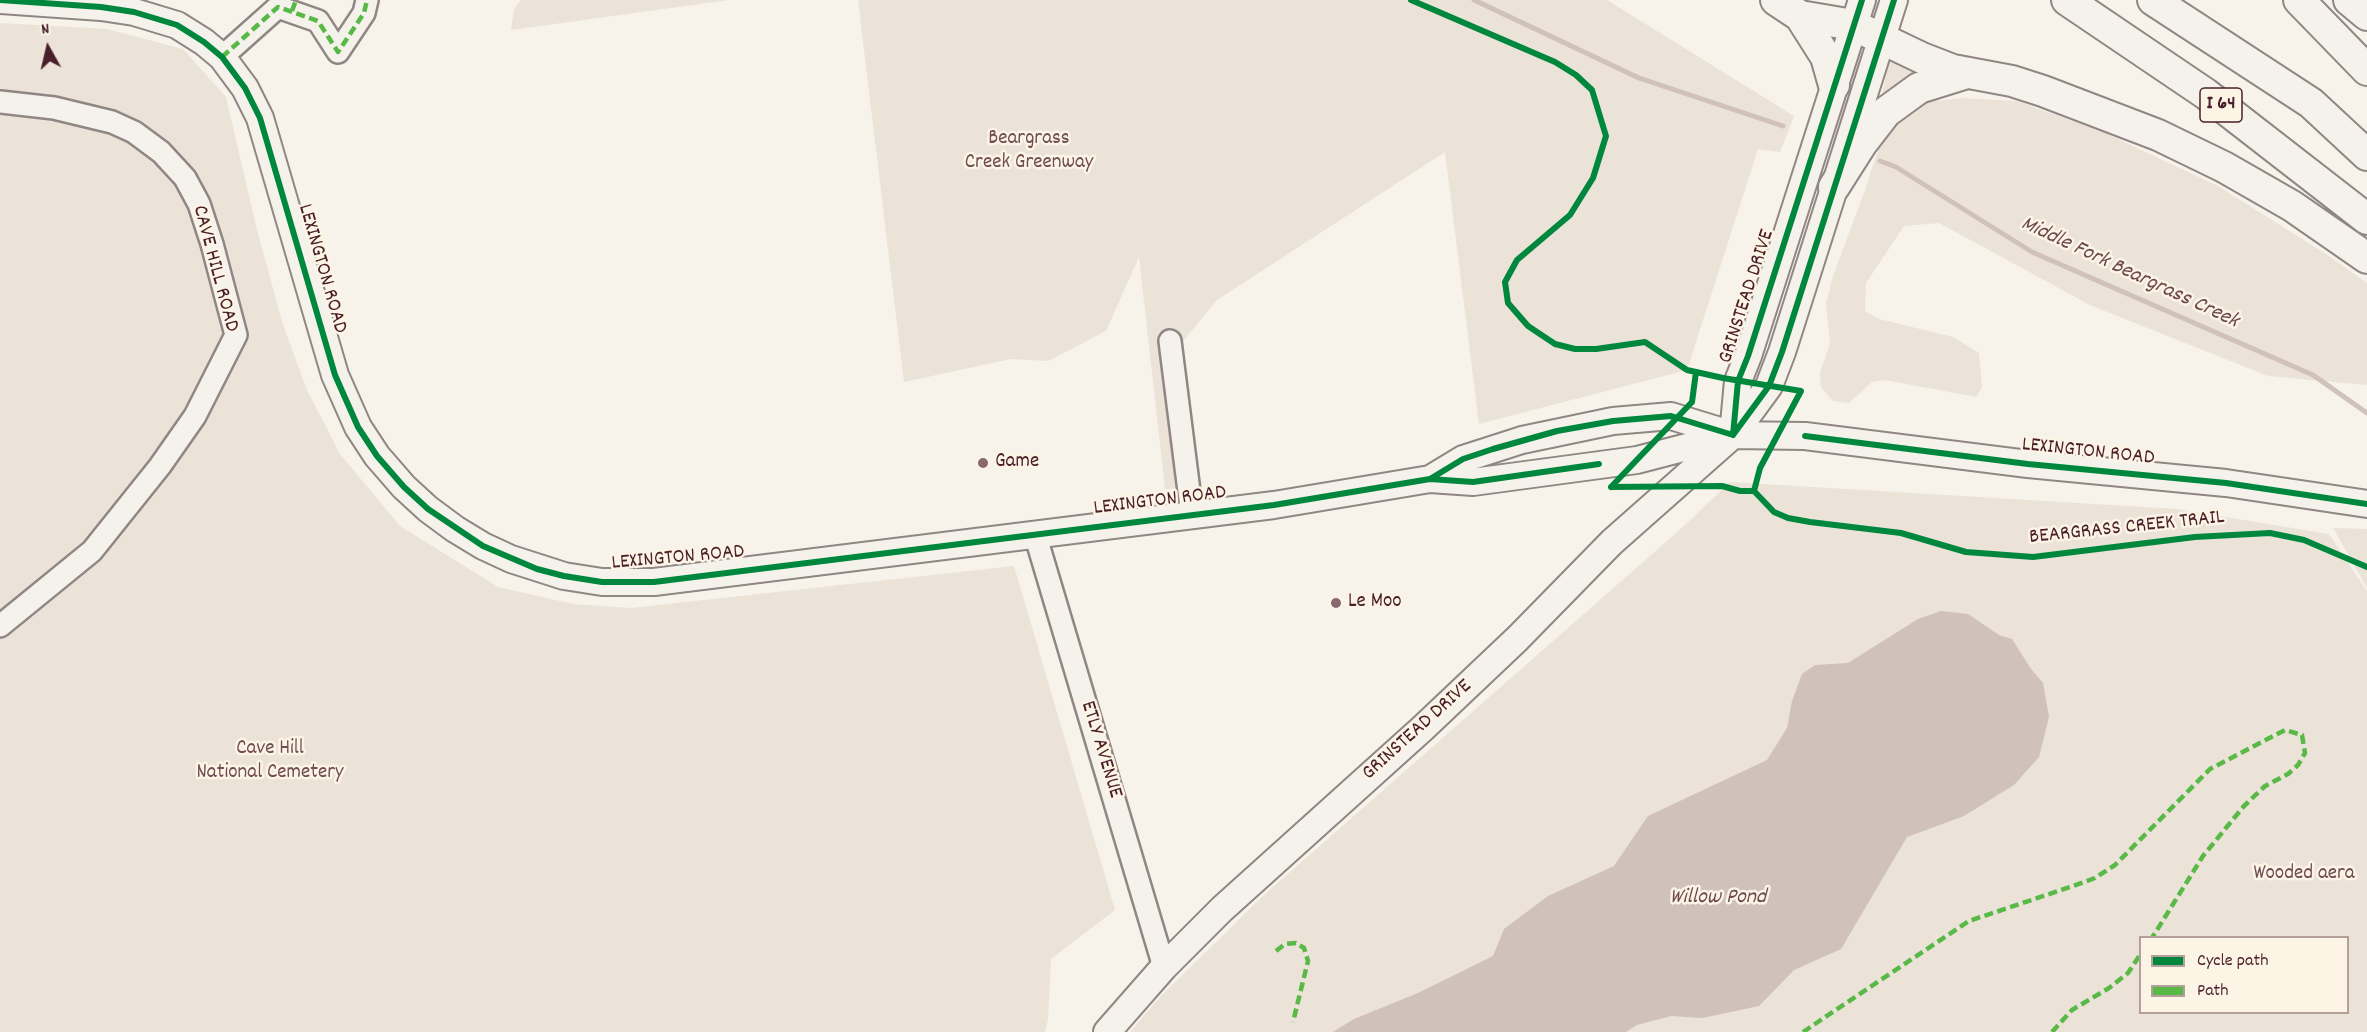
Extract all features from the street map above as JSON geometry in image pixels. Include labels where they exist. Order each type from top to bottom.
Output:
[{"type":"highway","name":"I 64","points":[[2067,0],[2206,94],[2367,219]]},
{"type":"highway","name":"I 64","points":[[2153,0],[2311,103],[2367,155]]},
{"type":"highway","points":[[2299,0],[2367,70]]},
{"type":"highway","points":[[2349,0],[2367,15]]},
{"type":"highway","points":[[1788,8],[1858,13],[1882,38],[1922,58],[1968,73],[2012,81],[2043,91],[2158,135],[2224,167],[2292,206],[2367,258]]},
{"type":"highway","points":[[1788,8],[1826,57],[1834,85]]},
{"type":"highway","points":[[1834,187],[1862,143],[1886,112],[1919,88],[1968,73]]},
{"type":"main road","name":"LEXINGTON ROAD","points":[[0,0],[100,7],[134,12],[177,25],[222,57],[245,88],[260,118],[335,375],[358,427],[377,456],[404,487],[437,516],[483,546],[537,569],[564,576],[602,582],[654,582],[1274,505],[1430,479],[1473,482],[1637,460],[1732,435],[1805,436],[2028,464],[2226,483],[2367,504]]},
{"type":"main road","name":"GRINSTEAD DRIVE","points":[[1107,1032],[1164,967],[1222,909],[1471,683],[1612,542],[1732,435],[1769,386],[1782,352],[1894,0]]},
{"type":"main road","name":"GRINSTEAD DRIVE","points":[[1732,435],[1738,381],[1858,13]]},
{"type":"main road","name":"LEXINGTON ROAD","points":[[1430,479],[1463,459],[1492,449],[1557,431],[1613,422],[1671,416],[1732,435]]},
{"type":"street","points":[[222,57],[278,7],[294,6],[318,21],[338,52],[364,14],[367,0]]},
{"type":"street","name":"CAVE HILL ROAD","points":[[0,102],[54,108],[112,122],[134,132],[161,152],[185,178],[199,204],[236,335],[195,416],[160,466],[92,551],[0,626]]},
{"type":"street","points":[[1170,340],[1192,515]]},
{"type":"street","name":"ETLY AVENUE","points":[[1035,534],[1164,967]]},
{"type":"green space","points":[[521,0],[729,0],[511,30],[514,9]]},
{"type":"green space","name":"Beargrass Creek Greenway","points":[[858,0],[1607,0],[1794,116],[1780,152],[1758,149],[1687,370],[1479,424],[1445,152],[1217,300],[1179,346],[1196,488],[1165,489],[1139,257],[1106,331],[1048,361],[1011,359],[904,382]]},
{"type":"green space","name":"Cave Hill National Cemetery","points":[[0,23],[107,29],[183,49],[226,97],[257,230],[283,325],[307,390],[340,454],[400,526],[498,587],[573,604],[631,608],[1014,566],[1115,910],[1051,959],[1048,1020],[1045,1032],[0,1032]]},
{"type":"green space","points":[[1857,39],[1869,43],[1836,147],[1832,146]]},
{"type":"green space","points":[[1889,55],[1929,72],[1881,99],[1886,75]]},
{"type":"green space","points":[[1962,98],[2017,101],[2105,133],[2218,186],[2326,254],[2367,283],[2367,385],[2268,376],[2090,305],[1939,223],[1904,226],[1866,283],[1865,311],[1879,319],[1953,337],[1979,353],[1982,387],[1976,397],[1885,380],[1872,382],[1849,403],[1833,401],[1821,387],[1820,372],[1830,344],[1826,304],[1833,276],[1879,147],[1903,115],[1925,102]]},
{"type":"green space","name":"Wooded aera","points":[[1730,482],[2177,509],[2329,534],[2367,591],[2367,1032],[1130,1032],[1161,996],[1265,894],[1684,526]]},
{"type":"green space","points":[[2333,528],[2367,529],[2367,588]]},
{"type":"water","name":"Willow Pond","points":[[1941,611],[1968,614],[1999,635],[2012,639],[2043,683],[2049,717],[2039,757],[2014,785],[1964,816],[1907,837],[1841,949],[1794,970],[1759,1006],[1702,1018],[1671,1016],[1637,1025],[1626,1032],[1333,1032],[1354,1019],[1418,993],[1493,956],[1504,929],[1548,896],[1614,866],[1648,816],[1767,760],[1787,728],[1792,701],[1802,674],[1815,665],[1848,663],[1918,619]]},
{"type":"waterway","name":"Middle Fork Beargrass Creek","points":[[1474,0],[1639,78],[1783,126]]},
{"type":"waterway","name":"Middle Fork Beargrass Creek","points":[[1880,161],[1896,167],[2032,252],[2313,375],[2367,413]]},
{"type":"marked path","points":[[292,11],[296,0]]},
{"type":"marked path","points":[[222,57],[278,7],[318,21],[338,52],[364,13],[367,0]]},
{"type":"marked path","points":[[1803,1032],[1969,921],[2095,878],[2115,865],[2210,769],[2285,730],[2302,735],[2305,753],[2298,765],[2288,774],[2265,786],[2244,806],[2203,856],[2153,936]]},
{"type":"marked path","points":[[1276,951],[1285,944],[1296,943],[1304,948],[1308,961],[1293,1022]]},
{"type":"marked path","points":[[2052,1032],[2072,1010],[2109,988],[2128,973],[2139,956]]},
{"type":"cycle path","points":[[0,0],[101,7],[134,12],[177,25],[222,57],[245,88],[260,118],[335,375],[358,427],[377,456],[404,487],[428,509],[483,546],[537,569],[602,582],[654,582],[1274,505],[1430,479],[1473,482],[1599,464]]},
{"type":"cycle path","name":"BEARGRASS CREEK TRAIL","points":[[1411,0],[1555,62],[1576,75],[1592,90],[1606,136],[1593,178],[1570,215],[1517,260],[1505,282],[1508,303],[1528,326],[1555,344],[1575,349],[1596,349],[1645,342],[1687,370],[1801,391],[1760,468],[1754,491],[1774,512],[1788,518],[1810,522],[1901,533],[1966,552],[2033,557],[2195,537],[2270,533],[2304,540],[2367,567]]},
{"type":"cycle path","points":[[1733,435],[1738,381],[1862,0]]},
{"type":"cycle path","points":[[1733,435],[1769,386],[1782,352],[1894,0]]},
{"type":"cycle path","points":[[1611,487],[1692,402],[1696,372]]},
{"type":"cycle path","points":[[1430,479],[1463,459],[1493,449],[1557,431],[1613,421],[1671,416],[1733,435]]},
{"type":"cycle path","points":[[1805,436],[2028,464],[2226,483],[2367,504]]},
{"type":"cycle path","points":[[1611,487],[1722,486],[1740,491],[1754,491]]},
{"type":"place","name":"Game","points":[[983,463]]},
{"type":"place","name":"Le Moo","points":[[1336,603]]}]
